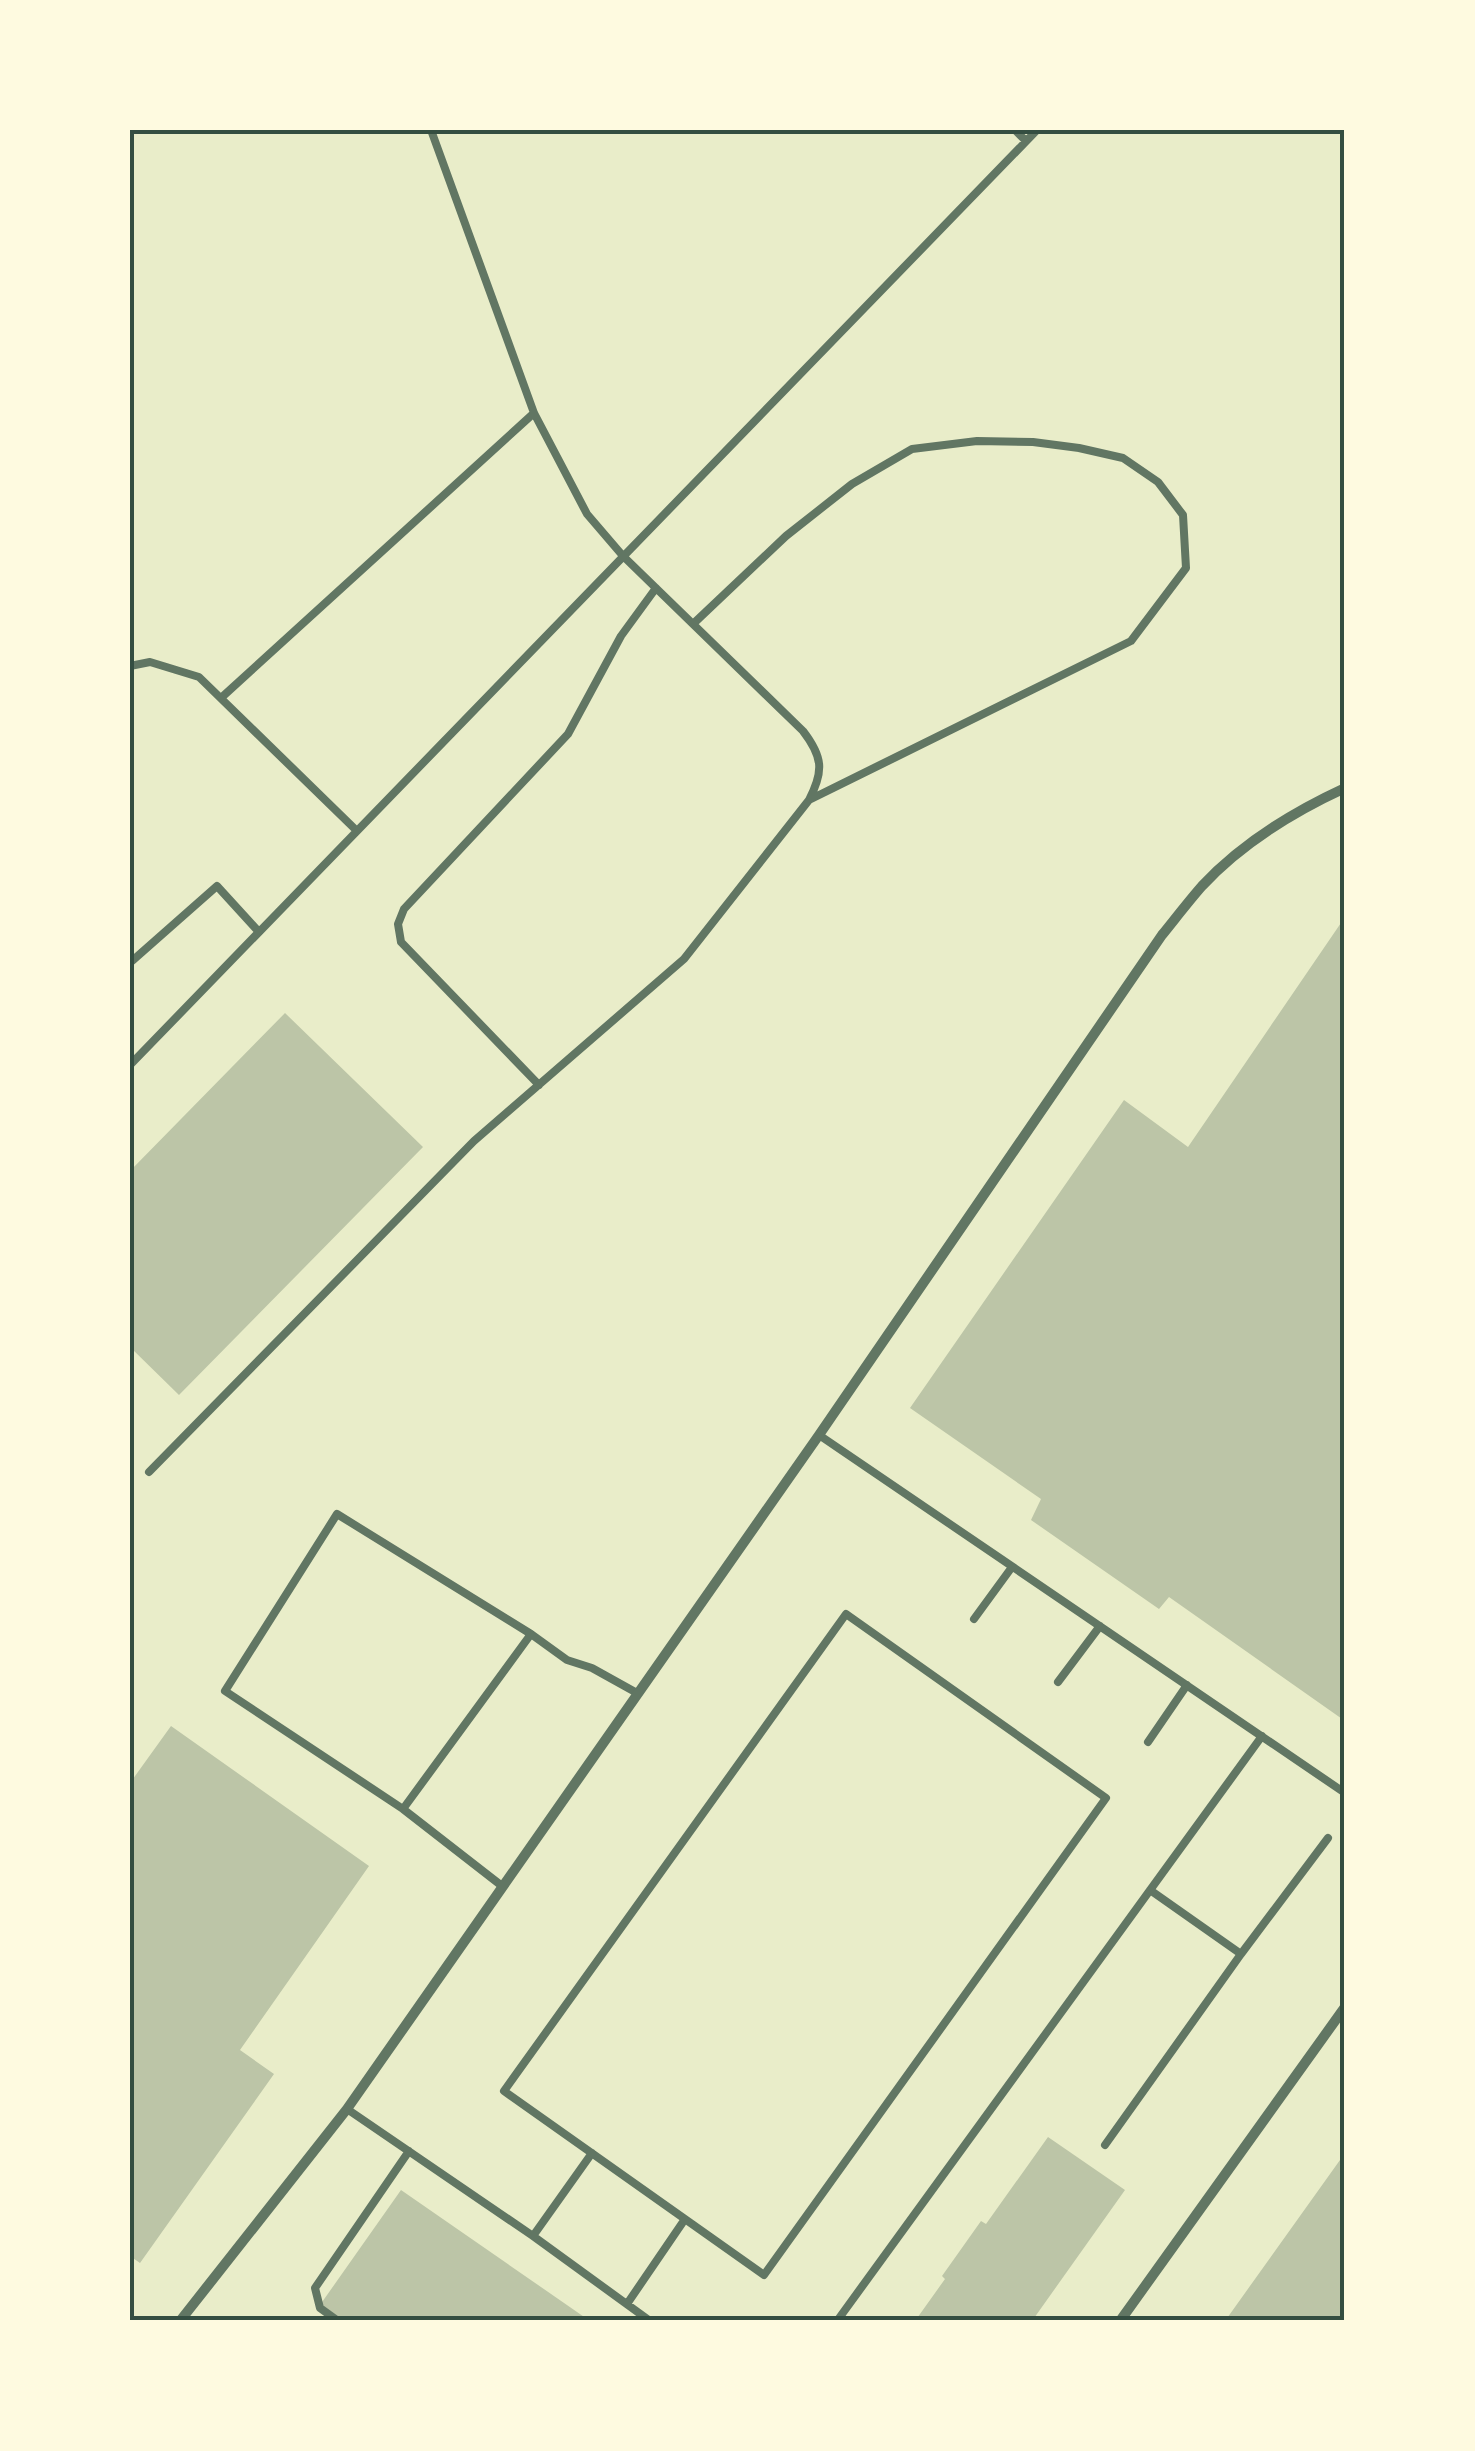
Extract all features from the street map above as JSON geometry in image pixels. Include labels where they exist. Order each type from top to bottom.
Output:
[{"type":"street","points":[[180,2321],[347,2108],[819,1434],[1162,935],[1204,884],[1254,840],[1310,804],[1345,788]]},
{"type":"street","points":[[1120,2321],[1345,2006]]},
{"type":"lane","points":[[149,1472],[474,1141],[684,959],[818,782],[816,748],[802,731],[623,556],[587,514],[534,413],[432,130]]},
{"type":"lane","points":[[1015,130],[1026,141]]},
{"type":"lane","points":[[130,1064],[1037,130]]},
{"type":"lane","points":[[220,698],[534,413]]},
{"type":"lane","points":[[693,624],[799,526],[852,484],[912,449],[978,441],[1033,442],[1123,458],[1158,482],[1183,515],[1186,568],[1131,641],[808,800]]},
{"type":"lane","points":[[538,1085],[401,942],[398,924],[404,909],[568,734],[621,636],[656,588]]},
{"type":"lane","points":[[130,666],[150,662],[199,676],[357,831]]},
{"type":"lane","points":[[132,962],[217,886],[259,932]]},
{"type":"lane","points":[[819,1434],[1345,1792]]},
{"type":"lane","points":[[502,1886],[403,1809],[225,1692],[338,1514],[568,1660],[637,1692]]},
{"type":"lane","points":[[974,1619],[1012,1566]]},
{"type":"lane","points":[[846,1614],[1106,1798],[764,2275],[592,2154],[504,2091],[846,1614]]},
{"type":"lane","points":[[1058,1682],[1100,1626]]},
{"type":"lane","points":[[403,1809],[532,1634]]},
{"type":"lane","points":[[1148,1742],[1187,1685]]},
{"type":"lane","points":[[837,2321],[1262,1736]]},
{"type":"lane","points":[[1105,2145],[1328,1838]]},
{"type":"lane","points":[[1150,1890],[1241,1954]]},
{"type":"lane","points":[[347,2108],[650,2321]]},
{"type":"lane","points":[[338,2321],[320,2308],[315,2288],[409,2151]]},
{"type":"lane","points":[[533,2236],[592,2154]]},
{"type":"lane","points":[[627,2304],[686,2219]]},
{"type":"building","points":[[1345,917],[1345,1721],[1169,1597],[1159,1609],[1031,1520],[1041,1499],[910,1408],[1124,1100],[1188,1147]]},
{"type":"building","points":[[285,1013],[423,1147],[179,1395],[130,1347],[130,1171]]},
{"type":"building","points":[[171,1726],[369,1866],[240,2050],[274,2074],[140,2263],[130,2256],[130,1783]]},
{"type":"building","points":[[1048,2137],[1125,2190],[1032,2321],[915,2321],[981,2221],[986,2224]]},
{"type":"building","points":[[1345,2153],[1345,2321],[1225,2321]]},
{"type":"building","points":[[401,2190],[590,2321],[343,2321],[320,2305]]}]
